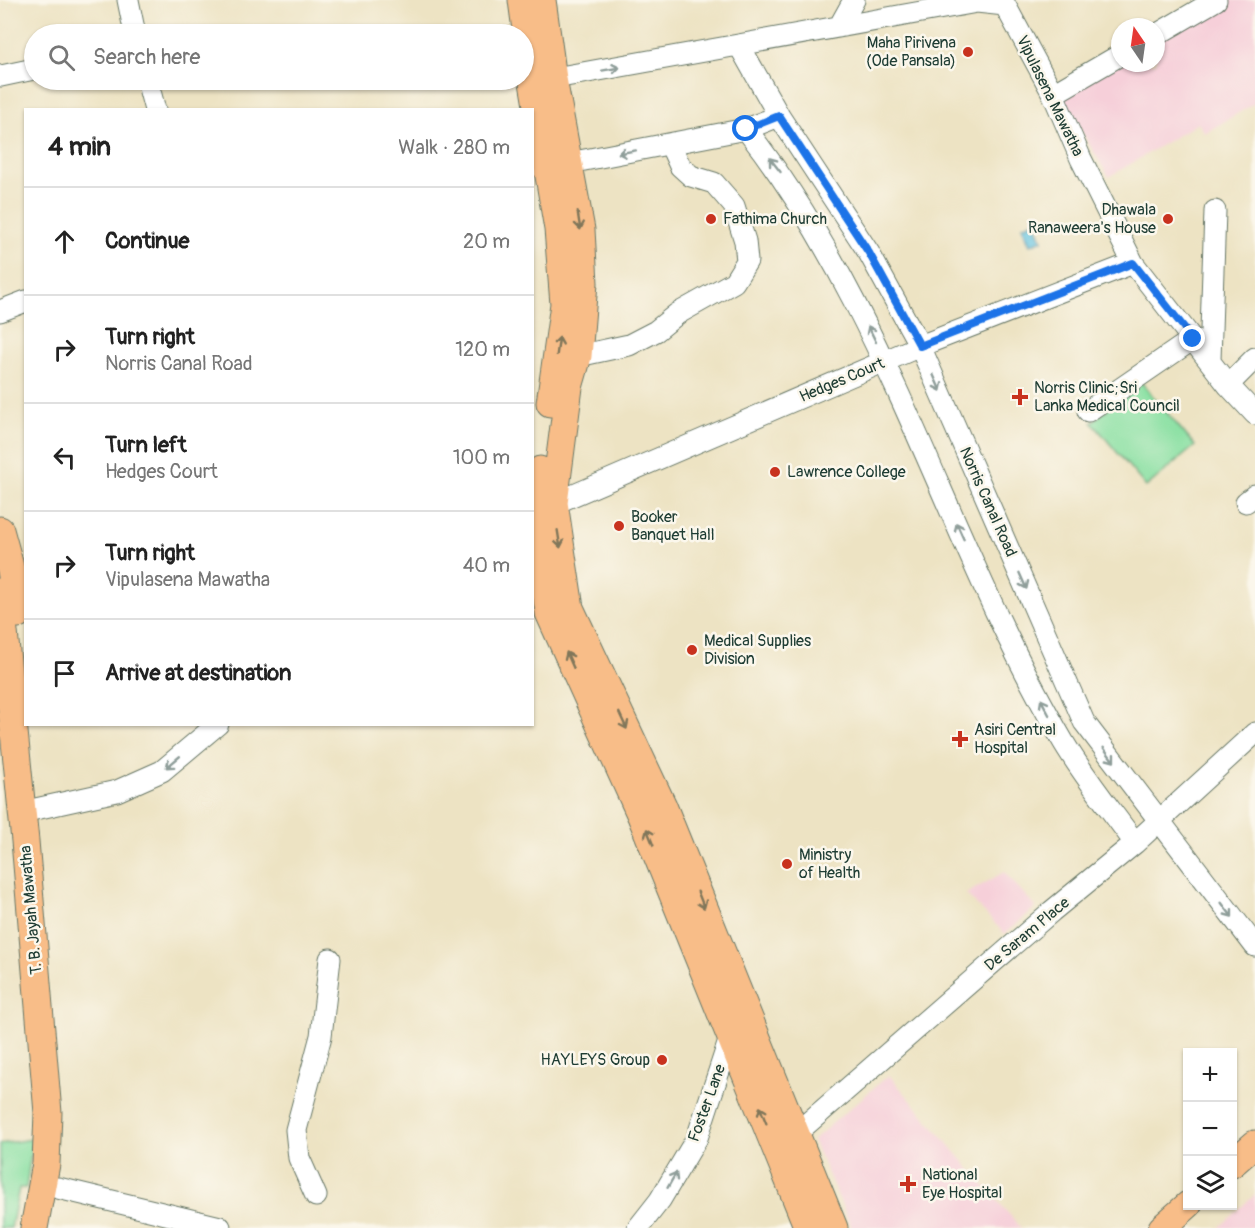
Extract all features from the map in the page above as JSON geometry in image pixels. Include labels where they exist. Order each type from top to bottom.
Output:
[{"type":"main road","points":[[522,0],[528,24]]},
{"type":"main road","points":[[542,0],[543,81],[548,156],[558,229],[564,304],[540,510],[549,613],[641,816],[731,1035],[834,1228]]},
{"type":"main road","points":[[534,46],[543,81]]},
{"type":"main road","points":[[523,108],[543,81]]},
{"type":"main road","points":[[548,156],[581,230],[584,283],[578,356],[540,510],[570,608],[663,806],[787,1141],[808,1228]]},
{"type":"main road","points":[[534,200],[558,229]]},
{"type":"main road","name":"T. B. Jayah Mawatha","points":[[0,530],[14,601],[24,678]]},
{"type":"main road","name":"T. B. Jayah Mawatha","points":[[14,601],[30,810],[48,1113],[46,1164],[34,1228]]},
{"type":"main road","name":"T. B. Jayah Mawatha","points":[[28,726],[30,810],[62,1110],[58,1188],[50,1228]]},
{"type":"main road","points":[[1237,1160],[1255,1144]]},
{"type":"main road","points":[[1162,1228],[1183,1209]]},
{"type":"street","points":[[128,0],[133,24]]},
{"type":"street","points":[[839,27],[854,0]]},
{"type":"street","points":[[1165,30],[1216,0]]},
{"type":"street","name":"Vipulasena Mawatha","points":[[543,81],[977,2],[1005,5],[1053,94],[1081,159],[1133,263],[1228,385],[1255,414]]},
{"type":"street","name":"Norris Canal Road","points":[[739,45],[779,116],[869,253],[920,346],[1084,722],[1255,946]]},
{"type":"street","points":[[1053,94],[1111,60]]},
{"type":"street","points":[[0,76],[24,71]]},
{"type":"street","points":[[153,90],[155,108]]},
{"type":"street","points":[[548,156],[670,144],[746,129],[779,116]]},
{"type":"street","points":[[746,129],[786,183],[856,301],[998,616],[1065,743],[1135,843]]},
{"type":"street","points":[[578,356],[629,345],[656,331],[677,314],[734,282],[747,261],[745,241],[734,206],[714,183],[692,176],[680,166],[670,144]]},
{"type":"street","points":[[1210,360],[1215,211]]},
{"type":"street","name":"Hedges Court","points":[[540,510],[920,346],[1133,263]]},
{"type":"street","points":[[0,311],[24,302]]},
{"type":"street","points":[[1088,411],[1193,339]]},
{"type":"street","points":[[1228,385],[1255,358]]},
{"type":"street","points":[[30,810],[117,791],[162,771],[216,726]]},
{"type":"street","name":"De Saram Place","points":[[787,1141],[1052,911],[1135,843],[1255,733]]},
{"type":"street","points":[[316,1196],[299,1158],[296,1130],[321,1036],[330,959]]},
{"type":"street","name":"Foster Lane","points":[[638,1228],[660,1200],[696,1138],[731,1035]]},
{"type":"street","points":[[58,1188],[220,1227]]},
{"type":"shaded area","points":[[1220,0],[1255,0],[1255,103],[1205,133],[1198,123],[1109,177],[1060,96],[1111,68],[1111,72],[1165,72],[1165,33]]},
{"type":"shaded area","points":[[1004,872],[1036,907],[1005,934],[966,894]]},
{"type":"shaded area","name":"National Eye Hospital","points":[[889,1075],[1021,1228],[852,1228],[813,1140]]},
{"type":"shaded area","points":[[1255,1194],[1255,1228],[1219,1228]]},
{"type":"green space","points":[[1141,382],[1195,446],[1146,487],[1092,422]]},
{"type":"green space","points":[[33,1139],[26,1188],[19,1188],[11,1228],[0,1228],[0,1144]]},
{"type":"water","points":[[1035,221],[1042,240],[1030,245],[1022,226]]},
{"type":"place","name":"Maha Pirivena (Ode Pansala)","points":[[968,52]]},
{"type":"place","name":"Fathima Church","points":[[711,219]]},
{"type":"place","name":"Dhawala Ranaweera's House","points":[[1168,219]]},
{"type":"place","name":"Norris Clinic;Sri Lanka Medical Council","points":[[1020,397]]},
{"type":"place","name":"Lawrence College","points":[[775,472]]},
{"type":"place","name":"Booker Banquet Hall","points":[[619,526]]},
{"type":"place","name":"Medical Supplies Division","points":[[692,650]]},
{"type":"place","name":"Asiri Central Hospital","points":[[960,739]]},
{"type":"place","name":"Ministry of Health","points":[[787,864]]},
{"type":"place","name":"HAYLEYS Group","points":[[662,1060]]},
{"type":"place","name":"National Eye Hospital","points":[[908,1184]]},
{"type":"route","points":[[746,129],[779,116],[869,253],[920,346],[1133,263],[1193,339]]}]
